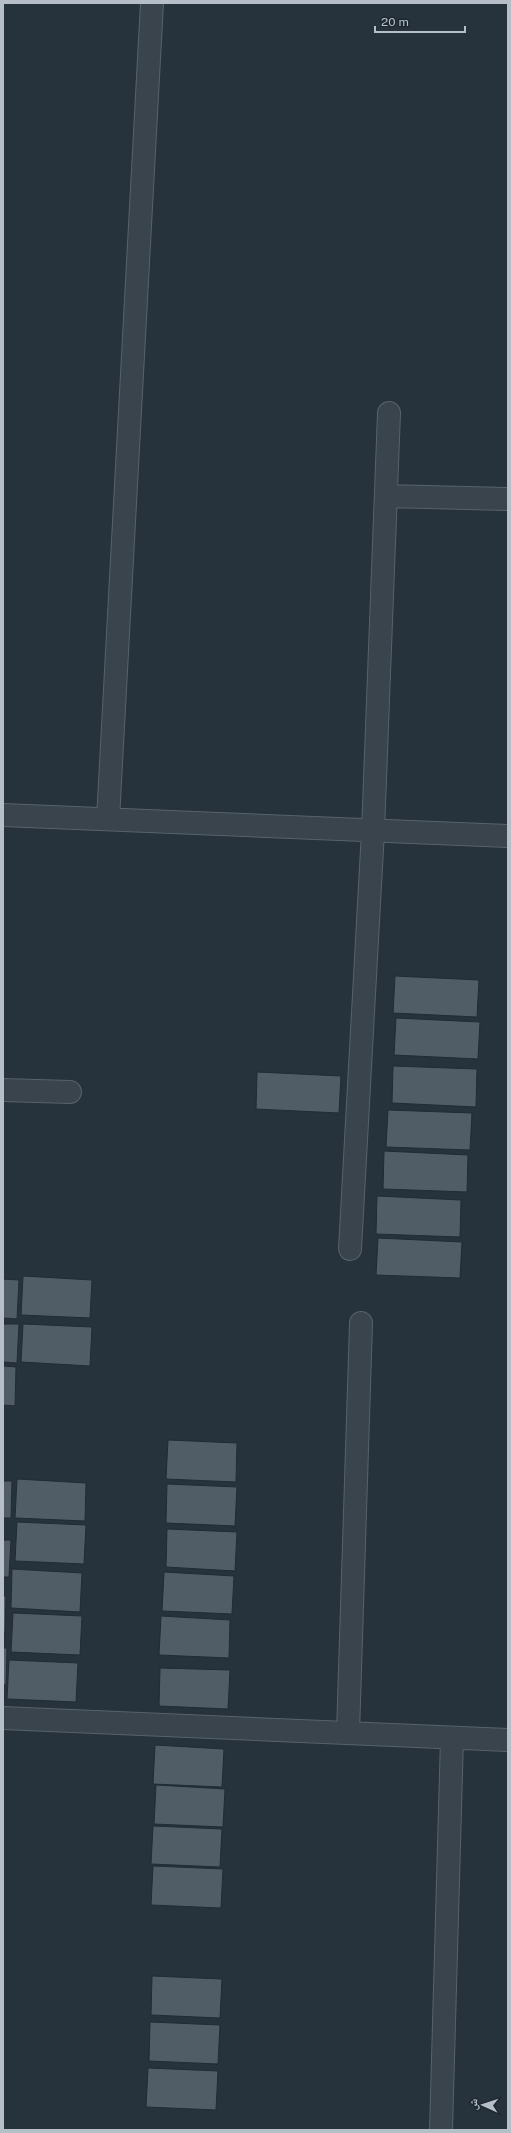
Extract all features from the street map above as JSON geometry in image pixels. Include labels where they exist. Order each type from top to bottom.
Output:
[{"type":"street","points":[[108,819],[152,3]]},
{"type":"street","points":[[350,1249],[373,831],[389,413]]},
{"type":"street","points":[[386,496],[507,499]]},
{"type":"street","points":[[3,815],[508,836]]},
{"type":"street","points":[[3,1090],[70,1092]]},
{"type":"street","points":[[348,1733],[361,1323]]},
{"type":"street","points":[[3,1718],[508,1740]]},
{"type":"street","points":[[440,2130],[452,1738]]},
{"type":"building","points":[[395,976],[479,980],[477,1017],[393,1013]]},
{"type":"building","points":[[396,1018],[480,1022],[478,1059],[394,1055]]},
{"type":"building","points":[[393,1066],[477,1069],[476,1107],[392,1103]]},
{"type":"building","points":[[257,1072],[341,1076],[339,1113],[256,1109]]},
{"type":"building","points":[[388,1110],[472,1113],[470,1150],[386,1147]]},
{"type":"building","points":[[384,1151],[468,1155],[467,1192],[383,1189]]},
{"type":"building","points":[[377,1196],[461,1200],[460,1237],[376,1234]]},
{"type":"building","points":[[378,1238],[462,1242],[460,1278],[376,1275]]},
{"type":"building","points":[[23,1276],[92,1280],[90,1318],[21,1315]]},
{"type":"building","points":[[3,1279],[19,1280],[17,1319],[3,1318]]},
{"type":"building","points":[[3,1324],[19,1324],[17,1363],[3,1362]]},
{"type":"building","points":[[23,1324],[92,1327],[90,1366],[21,1362]]},
{"type":"building","points":[[3,1366],[16,1367],[15,1406],[3,1405]]},
{"type":"building","points":[[168,1440],[237,1443],[236,1482],[166,1479]]},
{"type":"building","points":[[17,1479],[86,1483],[85,1521],[15,1518]]},
{"type":"building","points":[[3,1481],[12,1481],[11,1518],[3,1518]]},
{"type":"building","points":[[167,1484],[237,1487],[235,1526],[166,1523]]},
{"type":"building","points":[[17,1522],[86,1525],[84,1564],[15,1561]]},
{"type":"building","points":[[167,1529],[237,1532],[235,1571],[166,1567]]},
{"type":"building","points":[[3,1540],[11,1540],[9,1577],[3,1577]]},
{"type":"building","points":[[12,1569],[82,1573],[80,1612],[11,1608]]},
{"type":"building","points":[[164,1572],[234,1576],[232,1614],[162,1611]]},
{"type":"building","points":[[3,1596],[6,1596],[5,1633],[3,1633]]},
{"type":"building","points":[[13,1613],[82,1616],[80,1655],[11,1652]]},
{"type":"building","points":[[161,1616],[230,1620],[229,1658],[159,1655]]},
{"type":"building","points":[[3,1648],[7,1648],[6,1685],[3,1685]]},
{"type":"building","points":[[9,1660],[78,1663],[76,1702],[7,1699]]},
{"type":"building","points":[[160,1668],[230,1670],[228,1709],[159,1706]]},
{"type":"building","points":[[155,1745],[224,1749],[222,1787],[153,1784]]},
{"type":"building","points":[[156,1785],[225,1789],[223,1827],[154,1824]]},
{"type":"building","points":[[153,1826],[222,1829],[220,1867],[151,1864]]},
{"type":"building","points":[[153,1866],[223,1869],[221,1908],[151,1905]]},
{"type":"building","points":[[152,1976],[222,1979],[220,2018],[151,2015]]},
{"type":"building","points":[[150,2022],[220,2025],[218,2064],[149,2061]]},
{"type":"building","points":[[148,2068],[218,2071],[216,2110],[146,2107]]}]
